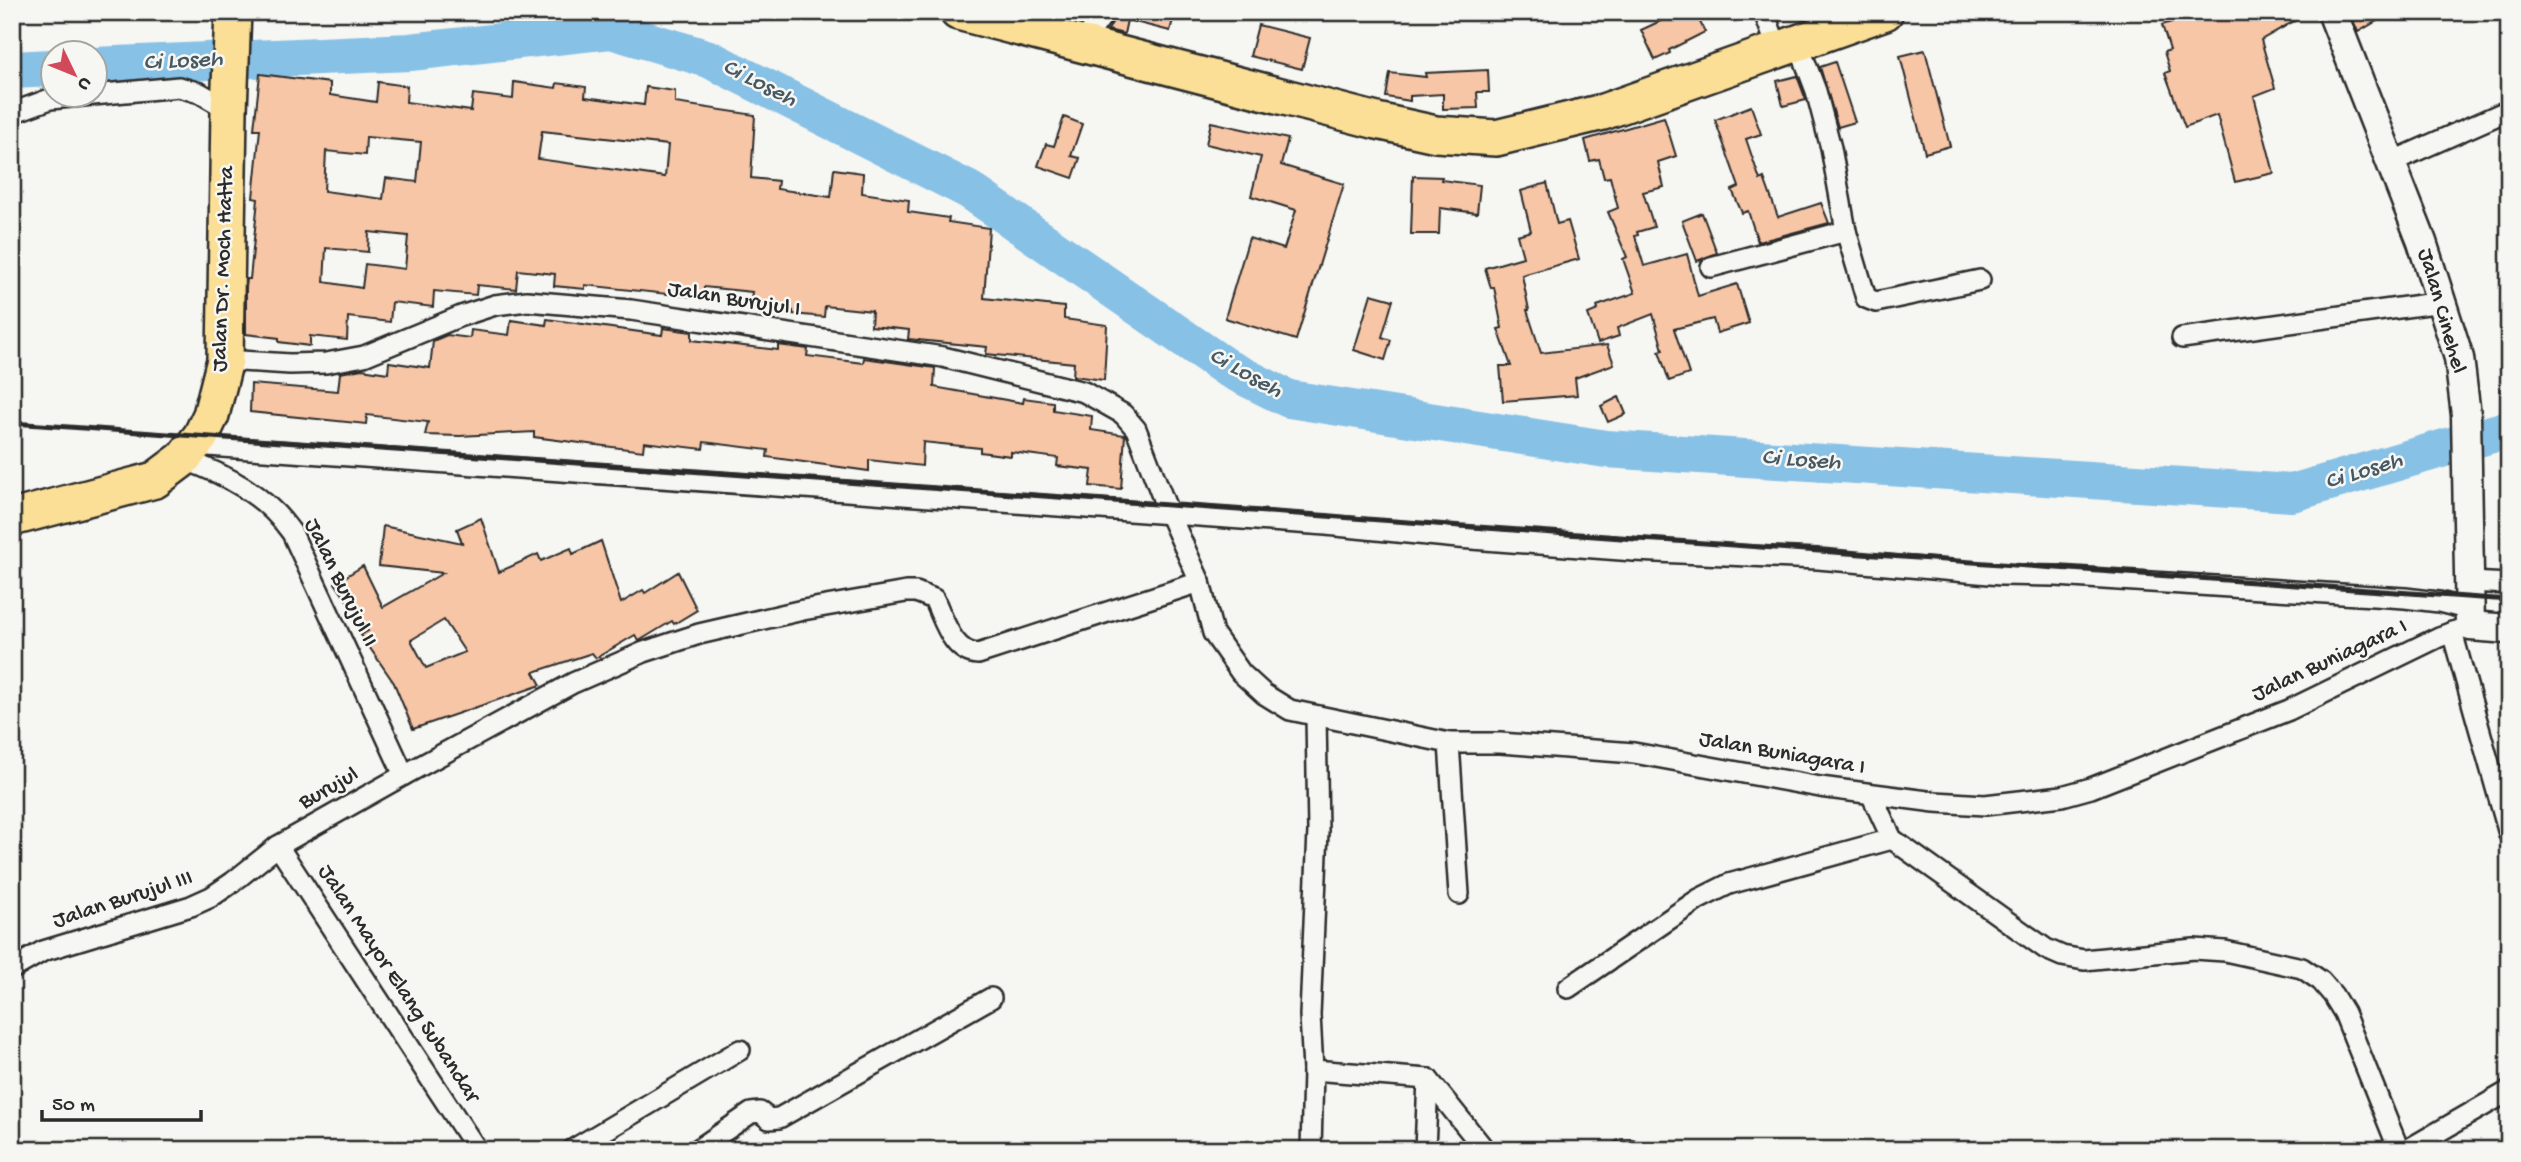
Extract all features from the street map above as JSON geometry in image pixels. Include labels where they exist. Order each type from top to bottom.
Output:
[{"type":"highway","name":"Jalan Dr. Moch Hatta","points":[[12,518],[144,484],[168,472],[189,452],[212,415],[225,360],[233,12]]},
{"type":"highway","points":[[958,12],[1080,46],[1410,129],[1496,138],[1603,112],[1885,12]]},
{"type":"street","points":[[1080,46],[1105,12]]},
{"type":"street","points":[[1764,12],[1816,91],[1831,148],[1846,231],[1864,294],[1871,301],[1877,302],[1980,280]]},
{"type":"street","name":"Jalan Cinehel","points":[[2332,12],[2422,242],[2459,358],[2466,415],[2466,612]]},
{"type":"street","points":[[12,113],[50,99],[179,87],[229,103]]},
{"type":"street","points":[[2389,163],[2509,110]]},
{"type":"street","points":[[1710,267],[1846,231]]},
{"type":"street","name":"Jalan Burujul I","points":[[225,360],[302,364],[364,356],[461,316],[495,305],[527,301],[631,310],[943,357],[1084,392],[1123,414],[1136,429],[1170,514]]},
{"type":"street","points":[[2182,338],[2442,302]]},
{"type":"street","points":[[189,452],[1170,514],[1634,551],[1832,560],[2001,575],[2056,576],[2406,598],[2439,602],[2509,629]]},
{"type":"street","name":"Jalan Burujul II","points":[[189,452],[255,494],[277,513],[292,533],[404,775]]},
{"type":"street","name":"Jalan Buniagara I","points":[[1170,514],[1200,582],[1213,633],[1241,673],[1264,694],[1290,710],[1449,743],[1500,743],[1634,753],[1820,787],[1935,802],[1985,804],[2062,796],[2081,791],[2289,710],[2466,612]]},
{"type":"street","name":"Burujul","points":[[278,846],[573,683],[644,652],[699,634],[803,610],[916,592],[934,599],[959,649],[968,654],[978,654],[1200,582]]},
{"type":"street","points":[[2466,612],[2509,584]]},
{"type":"street","points":[[2466,612],[2509,834]]},
{"type":"street","points":[[1311,1150],[1313,1070],[1310,1014],[1318,831],[1316,716]]},
{"type":"street","points":[[1449,743],[1459,894]]},
{"type":"street","points":[[1871,794],[1892,839],[2014,927],[2046,949],[2062,956],[2084,960],[2194,950],[2225,951],[2302,968],[2320,981],[2344,1013],[2399,1150]]},
{"type":"street","points":[[1568,988],[1699,899],[1729,884],[1892,839]]},
{"type":"street","name":"Jalan Burujul III","points":[[12,969],[43,951],[191,906],[211,897],[278,846]]},
{"type":"street","name":"Jalan Mayor Elang Subandar","points":[[278,846],[477,1150]]},
{"type":"street","points":[[697,1150],[751,1113],[760,1112],[769,1119],[779,1118],[991,998]]},
{"type":"street","points":[[572,1150],[740,1050]]},
{"type":"street","points":[[1313,1070],[1428,1079],[1486,1150]]},
{"type":"street","points":[[1425,1150],[1428,1079]]},
{"type":"street","points":[[2407,1150],[2509,1091]]},
{"type":"street","points":[[1623,1150],[1631,1150]]},
{"type":"building","points":[[1175,12],[1170,31],[1127,20],[1124,34],[1108,30],[1117,13]]},
{"type":"building","points":[[1664,12],[1695,12],[1705,32],[1655,60],[1641,30],[1667,18]]},
{"type":"building","points":[[2189,12],[2310,12],[2261,40],[2275,88],[2254,96],[2274,173],[2235,182],[2217,115],[2185,127],[2165,73],[2170,71],[2164,52],[2170,50],[2162,25],[2190,16]]},
{"type":"building","points":[[2392,12],[2358,32],[2350,13]]},
{"type":"building","points":[[1258,25],[1310,38],[1302,69],[1250,56]]},
{"type":"building","points":[[1925,50],[1950,146],[1925,153],[1900,56]]},
{"type":"building","points":[[1835,62],[1855,122],[1838,127],[1820,67]]},
{"type":"building","points":[[1488,70],[1489,92],[1477,92],[1478,108],[1443,109],[1443,94],[1410,96],[1410,101],[1386,97],[1390,73],[1426,77],[1425,73]]},
{"type":"building","points":[[260,74],[330,83],[330,95],[376,102],[378,82],[407,86],[406,102],[471,111],[473,94],[513,99],[514,82],[556,88],[557,83],[586,87],[585,97],[644,105],[646,87],[675,91],[675,103],[755,115],[751,178],[778,181],[777,189],[831,197],[834,169],[863,173],[862,193],[909,200],[908,212],[989,228],[984,298],[1064,307],[1064,319],[1107,325],[1104,380],[1073,376],[1074,363],[986,354],[987,347],[908,339],[909,330],[871,326],[872,311],[825,306],[824,317],[793,314],[793,311],[750,306],[752,292],[704,287],[704,298],[585,285],[585,289],[554,286],[555,274],[518,270],[516,289],[477,285],[476,295],[434,291],[433,307],[392,302],[390,322],[348,317],[347,340],[310,336],[310,346],[279,342],[279,338],[246,334],[246,288],[247,279],[250,279],[258,199],[253,198],[260,129],[254,129]],"holes":[[[542,131],[668,145],[665,177],[538,159]],[[366,137],[421,142],[417,182],[386,178],[383,199],[324,191],[326,151],[365,155]],[[369,232],[408,236],[405,269],[365,264],[362,288],[324,282],[326,248],[368,252]]]},
{"type":"building","points":[[1797,76],[1806,100],[1783,106],[1777,81]]},
{"type":"building","points":[[1751,106],[1761,134],[1746,139],[1760,180],[1764,178],[1778,217],[1821,203],[1829,223],[1758,242],[1748,211],[1742,213],[1732,190],[1739,187],[1715,120]]},
{"type":"building","points":[[1064,117],[1082,124],[1071,156],[1080,158],[1073,178],[1038,166],[1046,144],[1054,146]]},
{"type":"building","points":[[1664,117],[1676,156],[1658,162],[1664,187],[1643,192],[1654,227],[1637,232],[1638,235],[1635,236],[1644,266],[1687,254],[1698,296],[1737,284],[1749,323],[1717,333],[1713,319],[1674,329],[1689,374],[1669,381],[1659,351],[1663,350],[1653,314],[1617,328],[1619,336],[1598,343],[1588,314],[1598,310],[1597,306],[1635,293],[1623,259],[1627,257],[1608,212],[1618,208],[1610,177],[1604,178],[1599,159],[1590,161],[1585,140]]},
{"type":"building","points":[[1211,122],[1288,139],[1281,165],[1344,184],[1296,340],[1225,318],[1249,238],[1284,249],[1296,210],[1251,196],[1261,157],[1206,144]]},
{"type":"building","points":[[1413,176],[1442,177],[1441,180],[1480,185],[1477,213],[1440,208],[1439,234],[1411,234]]},
{"type":"building","points":[[1547,183],[1557,224],[1568,221],[1579,259],[1522,275],[1527,310],[1541,353],[1607,345],[1614,364],[1575,378],[1577,395],[1503,401],[1500,366],[1511,366],[1498,329],[1502,328],[1494,287],[1491,288],[1485,268],[1523,257],[1517,235],[1531,231],[1521,191]]},
{"type":"building","points":[[1702,213],[1717,253],[1697,261],[1682,221]]},
{"type":"building","points":[[1371,294],[1393,300],[1382,337],[1391,340],[1385,360],[1354,350]]},
{"type":"building","points":[[547,319],[662,335],[663,328],[692,332],[692,340],[778,350],[778,345],[808,349],[807,356],[863,363],[864,358],[935,368],[934,387],[1023,403],[1024,398],[1053,402],[1053,410],[1092,416],[1091,430],[1125,435],[1121,489],[1090,486],[1092,470],[1057,466],[1058,458],[1011,452],[1011,456],[980,452],[980,448],[923,442],[922,466],[869,460],[869,471],[767,457],[768,450],[704,442],[703,449],[644,442],[643,451],[534,437],[534,432],[425,435],[428,422],[367,415],[366,424],[250,412],[251,384],[338,391],[340,373],[362,369],[388,373],[389,362],[430,368],[433,341],[447,335],[470,338],[471,330],[509,335],[511,320],[546,325]]},
{"type":"building","points":[[1619,397],[1626,414],[1608,422],[1601,406]]},
{"type":"building","points":[[481,518],[499,572],[538,554],[541,561],[571,548],[573,554],[601,541],[621,603],[643,590],[645,593],[678,572],[697,610],[639,641],[635,635],[596,658],[592,653],[534,672],[541,685],[413,729],[394,683],[361,635],[368,631],[335,583],[363,566],[383,607],[443,573],[379,566],[383,526],[462,543],[457,529]],"holes":[[[444,620],[465,652],[426,668],[411,640]]]},
{"type":"waterway","name":"Ci Loseh","points":[[108,65],[410,52],[611,30],[709,59],[969,190],[1227,368],[1289,399],[1606,449],[2292,493],[2509,429]]},
{"type":"waterway","name":"Ci Loseh","points":[[12,70],[38,69]]},
{"type":"railway","points":[[12,423],[2509,600]]}]
